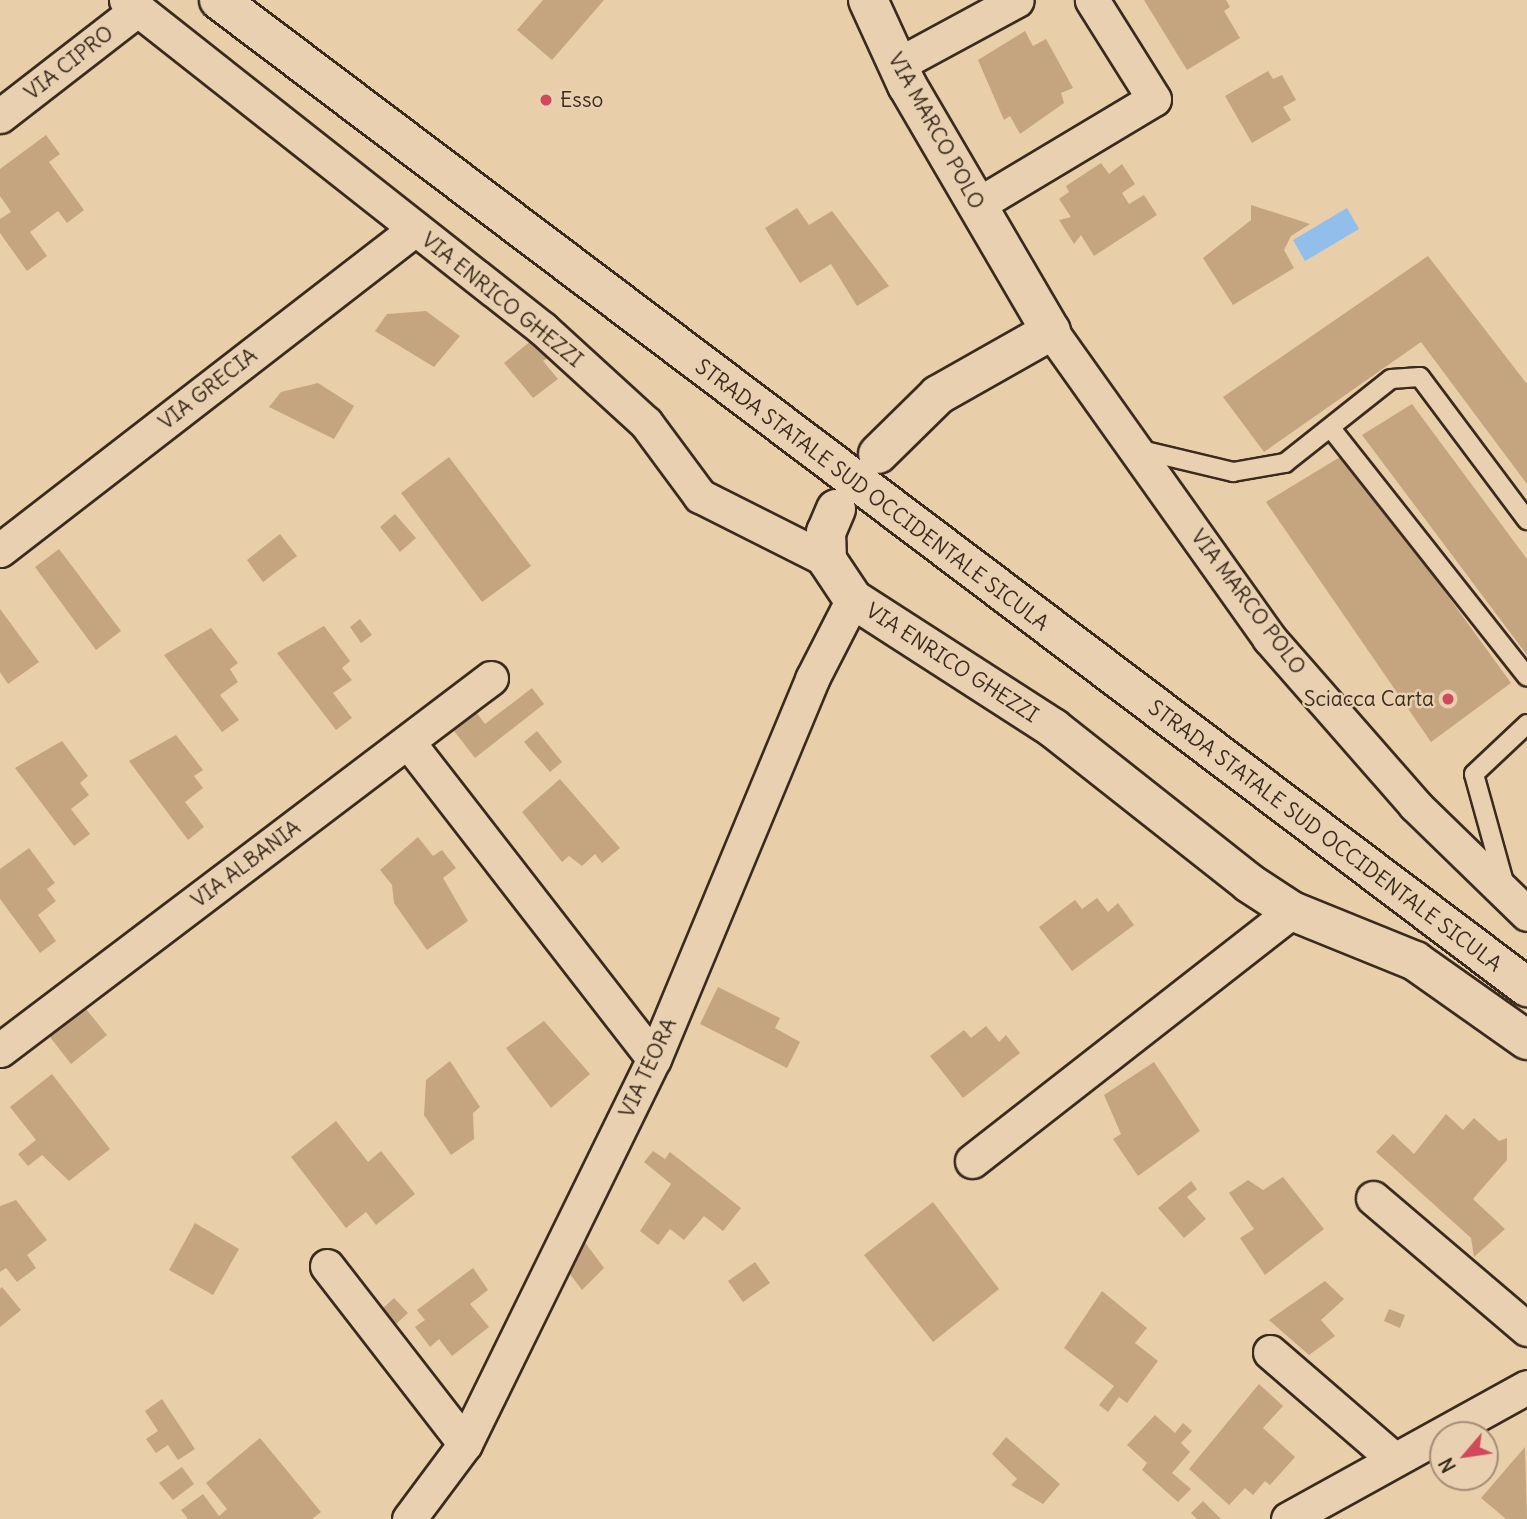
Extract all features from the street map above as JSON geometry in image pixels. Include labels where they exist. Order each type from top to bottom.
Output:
[{"type":"main road","name":"STRADA STATALE SUD OCCIDENTALE SICULA","points":[[219,0],[1527,988]]},
{"type":"main road","name":"VIA MARCO POLO","points":[[868,0],[897,65],[1051,331]]},
{"type":"main road","points":[[878,454],[938,395],[1051,331]]},
{"type":"main road","points":[[827,560],[826,532],[836,509]]},
{"type":"main road","name":"VIA ENRICO GHEZZI","points":[[827,560],[853,599],[1053,728],[1292,911],[1415,961],[1527,1040]]},
{"type":"street","points":[[897,65],[1017,0]]},
{"type":"street","points":[[977,205],[1154,99],[1092,0]]},
{"type":"street","name":"VIA CIPRO","points":[[0,116],[132,5]]},
{"type":"street","name":"VIA ENRICO GHEZZI","points":[[132,5],[543,329],[646,423],[700,496],[827,560]]},
{"type":"street","name":"VIA GRECIA","points":[[0,550],[415,229]]},
{"type":"street","name":"VIA MARCO POLO","points":[[1051,331],[1269,638],[1415,805],[1518,905]]},
{"type":"street","name":"VIA TEORA","points":[[409,1519],[465,1444],[654,1059],[812,679],[853,599]]},
{"type":"street","name":"VIA ALBANIA","points":[[0,1050],[491,678]]},
{"type":"street","points":[[408,742],[654,1059]]},
{"type":"street","points":[[972,1161],[1292,911]]},
{"type":"street","points":[[1373,1198],[1527,1329]]},
{"type":"street","points":[[327,1266],[465,1444]]},
{"type":"street","points":[[1270,1352],[1394,1459]]},
{"type":"street","points":[[1288,1519],[1527,1387]]},
{"type":"lane","points":[[1137,449],[1233,472],[1285,463],[1333,431],[1391,379],[1420,377],[1527,520]]},
{"type":"lane","points":[[1333,431],[1527,677]]},
{"type":"lane","points":[[1518,905],[1474,774],[1527,724]]},
{"type":"water","points":[[1347,208],[1359,229],[1305,261],[1293,240]]},
{"type":"building","points":[[543,0],[604,0],[552,60],[517,30]]},
{"type":"building","points":[[1144,0],[1226,0],[1230,7],[1224,11],[1240,38],[1187,70]]},
{"type":"building","points":[[1025,31],[1033,46],[1046,39],[1073,88],[1061,93],[1064,103],[1020,134],[1010,116],[1004,120],[978,60]]},
{"type":"building","points":[[1268,71],[1273,79],[1282,75],[1296,100],[1283,107],[1291,120],[1252,143],[1225,96]]},
{"type":"building","points":[[46,135],[60,154],[49,162],[84,210],[67,223],[58,211],[30,232],[47,256],[27,271],[0,233],[0,219],[11,212],[0,196],[0,169]]},
{"type":"building","points":[[1101,163],[1109,174],[1122,164],[1135,184],[1122,193],[1129,204],[1144,195],[1157,215],[1094,256],[1081,235],[1074,244],[1059,220],[1071,217],[1059,199],[1069,192],[1066,186]]},
{"type":"building","points":[[1251,205],[1310,224],[1291,236],[1284,250],[1294,268],[1233,305],[1203,258],[1251,220]]},
{"type":"building","points":[[797,208],[809,225],[832,211],[889,286],[857,306],[831,264],[800,283],[765,228]]},
{"type":"building","points":[[1428,256],[1527,384],[1527,484],[1421,342],[1264,452],[1223,397]]},
{"type":"building","points":[[426,311],[460,336],[434,367],[375,331],[387,314]]},
{"type":"building","points":[[538,335],[557,352],[543,361],[558,379],[533,398],[504,363]]},
{"type":"building","points":[[318,383],[354,406],[334,439],[269,407],[281,392]]},
{"type":"building","points":[[1412,404],[1527,559],[1527,655],[1362,435]]},
{"type":"building","points":[[1345,454],[1511,683],[1431,742],[1266,502]]},
{"type":"building","points":[[449,457],[531,566],[482,602],[401,493]]},
{"type":"building","points":[[395,514],[416,538],[400,552],[380,527]]},
{"type":"building","points":[[280,534],[297,556],[263,582],[247,560]]},
{"type":"building","points":[[59,549],[121,631],[96,650],[35,567]]},
{"type":"building","points":[[0,609],[39,662],[8,684],[0,672]]},
{"type":"building","points":[[360,619],[372,635],[361,643],[350,627]]},
{"type":"building","points":[[324,626],[350,661],[342,668],[352,680],[333,693],[352,718],[336,730],[277,653]]},
{"type":"building","points":[[211,628],[238,663],[230,669],[238,682],[220,695],[239,720],[222,732],[164,655]]},
{"type":"building","points":[[532,688],[544,704],[475,758],[451,727],[474,709],[485,724]]},
{"type":"building","points":[[537,731],[562,762],[550,772],[524,742]]},
{"type":"building","points":[[176,735],[203,770],[194,776],[203,788],[185,802],[204,827],[188,840],[129,761]]},
{"type":"building","points":[[62,741],[88,776],[80,783],[89,795],[71,809],[90,834],[74,846],[15,768]]},
{"type":"building","points":[[560,779],[620,848],[602,863],[595,854],[582,866],[569,856],[562,862],[522,812]]},
{"type":"building","points":[[418,837],[433,856],[442,850],[456,868],[443,878],[468,921],[427,950],[394,903],[392,885],[380,870]]},
{"type":"building","points":[[29,848],[55,883],[47,889],[56,901],[38,915],[56,941],[40,953],[0,899],[0,869]]},
{"type":"building","points":[[1097,898],[1108,912],[1118,903],[1134,925],[1072,971],[1039,927],[1075,900],[1082,909]]},
{"type":"building","points":[[718,987],[780,1018],[775,1028],[800,1042],[787,1068],[700,1024]]},
{"type":"building","points":[[86,1009],[107,1035],[71,1064],[50,1037]]},
{"type":"building","points":[[544,1021],[590,1074],[551,1108],[506,1048]]},
{"type":"building","points":[[986,1026],[999,1042],[1006,1035],[1020,1053],[963,1098],[930,1056],[964,1030],[971,1038]]},
{"type":"building","points":[[450,1061],[480,1107],[473,1113],[474,1139],[451,1155],[424,1115],[426,1080]]},
{"type":"building","points":[[1154,1062],[1200,1131],[1138,1176],[1113,1139],[1121,1134],[1104,1095]]},
{"type":"building","points":[[52,1074],[110,1149],[69,1181],[42,1155],[28,1166],[18,1154],[36,1140],[10,1107]]},
{"type":"building","points":[[1446,1114],[1463,1130],[1474,1118],[1499,1141],[1507,1138],[1507,1160],[1473,1199],[1505,1229],[1474,1257],[1471,1238],[1376,1152],[1393,1134],[1414,1154]]},
{"type":"building","points":[[336,1121],[368,1162],[381,1151],[415,1194],[376,1225],[366,1212],[346,1228],[291,1157]]},
{"type":"building","points":[[653,1151],[665,1159],[670,1152],[741,1208],[723,1231],[704,1216],[684,1240],[670,1229],[658,1245],[640,1231],[671,1184],[644,1162]]},
{"type":"building","points":[[1283,1177],[1324,1229],[1265,1275],[1240,1238],[1254,1229],[1229,1193],[1248,1180],[1263,1190]]},
{"type":"building","points":[[1191,1181],[1197,1189],[1187,1197],[1206,1219],[1184,1238],[1158,1208]]},
{"type":"building","points":[[16,1200],[47,1240],[27,1255],[36,1268],[17,1282],[6,1268],[0,1272],[0,1206]]},
{"type":"building","points":[[933,1202],[999,1289],[933,1342],[864,1255]]},
{"type":"building","points":[[195,1223],[239,1249],[213,1295],[169,1270]]},
{"type":"building","points":[[578,1233],[604,1268],[582,1290],[564,1266]]},
{"type":"building","points":[[755,1262],[770,1283],[743,1302],[728,1281]]},
{"type":"building","points":[[473,1268],[488,1290],[470,1304],[489,1327],[452,1356],[439,1339],[430,1347],[415,1327],[425,1320],[417,1310]]},
{"type":"building","points":[[1325,1281],[1344,1299],[1321,1320],[1335,1336],[1309,1355],[1269,1320]]},
{"type":"building","points":[[2,1287],[21,1310],[0,1327],[0,1289]]},
{"type":"building","points":[[1102,1291],[1147,1328],[1135,1343],[1158,1361],[1127,1403],[1119,1397],[1108,1412],[1099,1405],[1114,1386],[1064,1348]]},
{"type":"building","points":[[394,1298],[408,1313],[395,1325],[381,1310]]},
{"type":"building","points":[[1389,1309],[1405,1315],[1400,1328],[1384,1321]]},
{"type":"building","points":[[1259,1384],[1283,1406],[1263,1428],[1295,1457],[1270,1485],[1265,1481],[1253,1495],[1245,1488],[1229,1505],[1189,1469]]},
{"type":"building","points":[[162,1399],[195,1449],[178,1460],[168,1445],[156,1453],[146,1439],[158,1431],[145,1411]]},
{"type":"building","points":[[1155,1415],[1175,1433],[1183,1423],[1192,1431],[1181,1443],[1190,1452],[1172,1473],[1191,1489],[1178,1502],[1142,1470],[1147,1463],[1127,1445]]},
{"type":"building","points":[[1006,1437],[1060,1484],[1043,1504],[1011,1485],[1017,1479],[992,1454]]},
{"type":"building","points":[[260,1438],[321,1512],[312,1519],[188,1519],[181,1510],[203,1494],[219,1516],[227,1509],[206,1483]]},
{"type":"building","points":[[1525,1447],[1527,1519],[1506,1519],[1481,1498],[1487,1491],[1499,1491],[1499,1477]]},
{"type":"building","points":[[182,1467],[194,1484],[173,1500],[159,1483]]},
{"type":"building","points":[[1203,1501],[1221,1519],[1197,1519],[1191,1513]]},
{"type":"place","name":"Esso","points":[[546,100]]},
{"type":"place","name":"Sciacca Carta","points":[[1448,699]]}]
